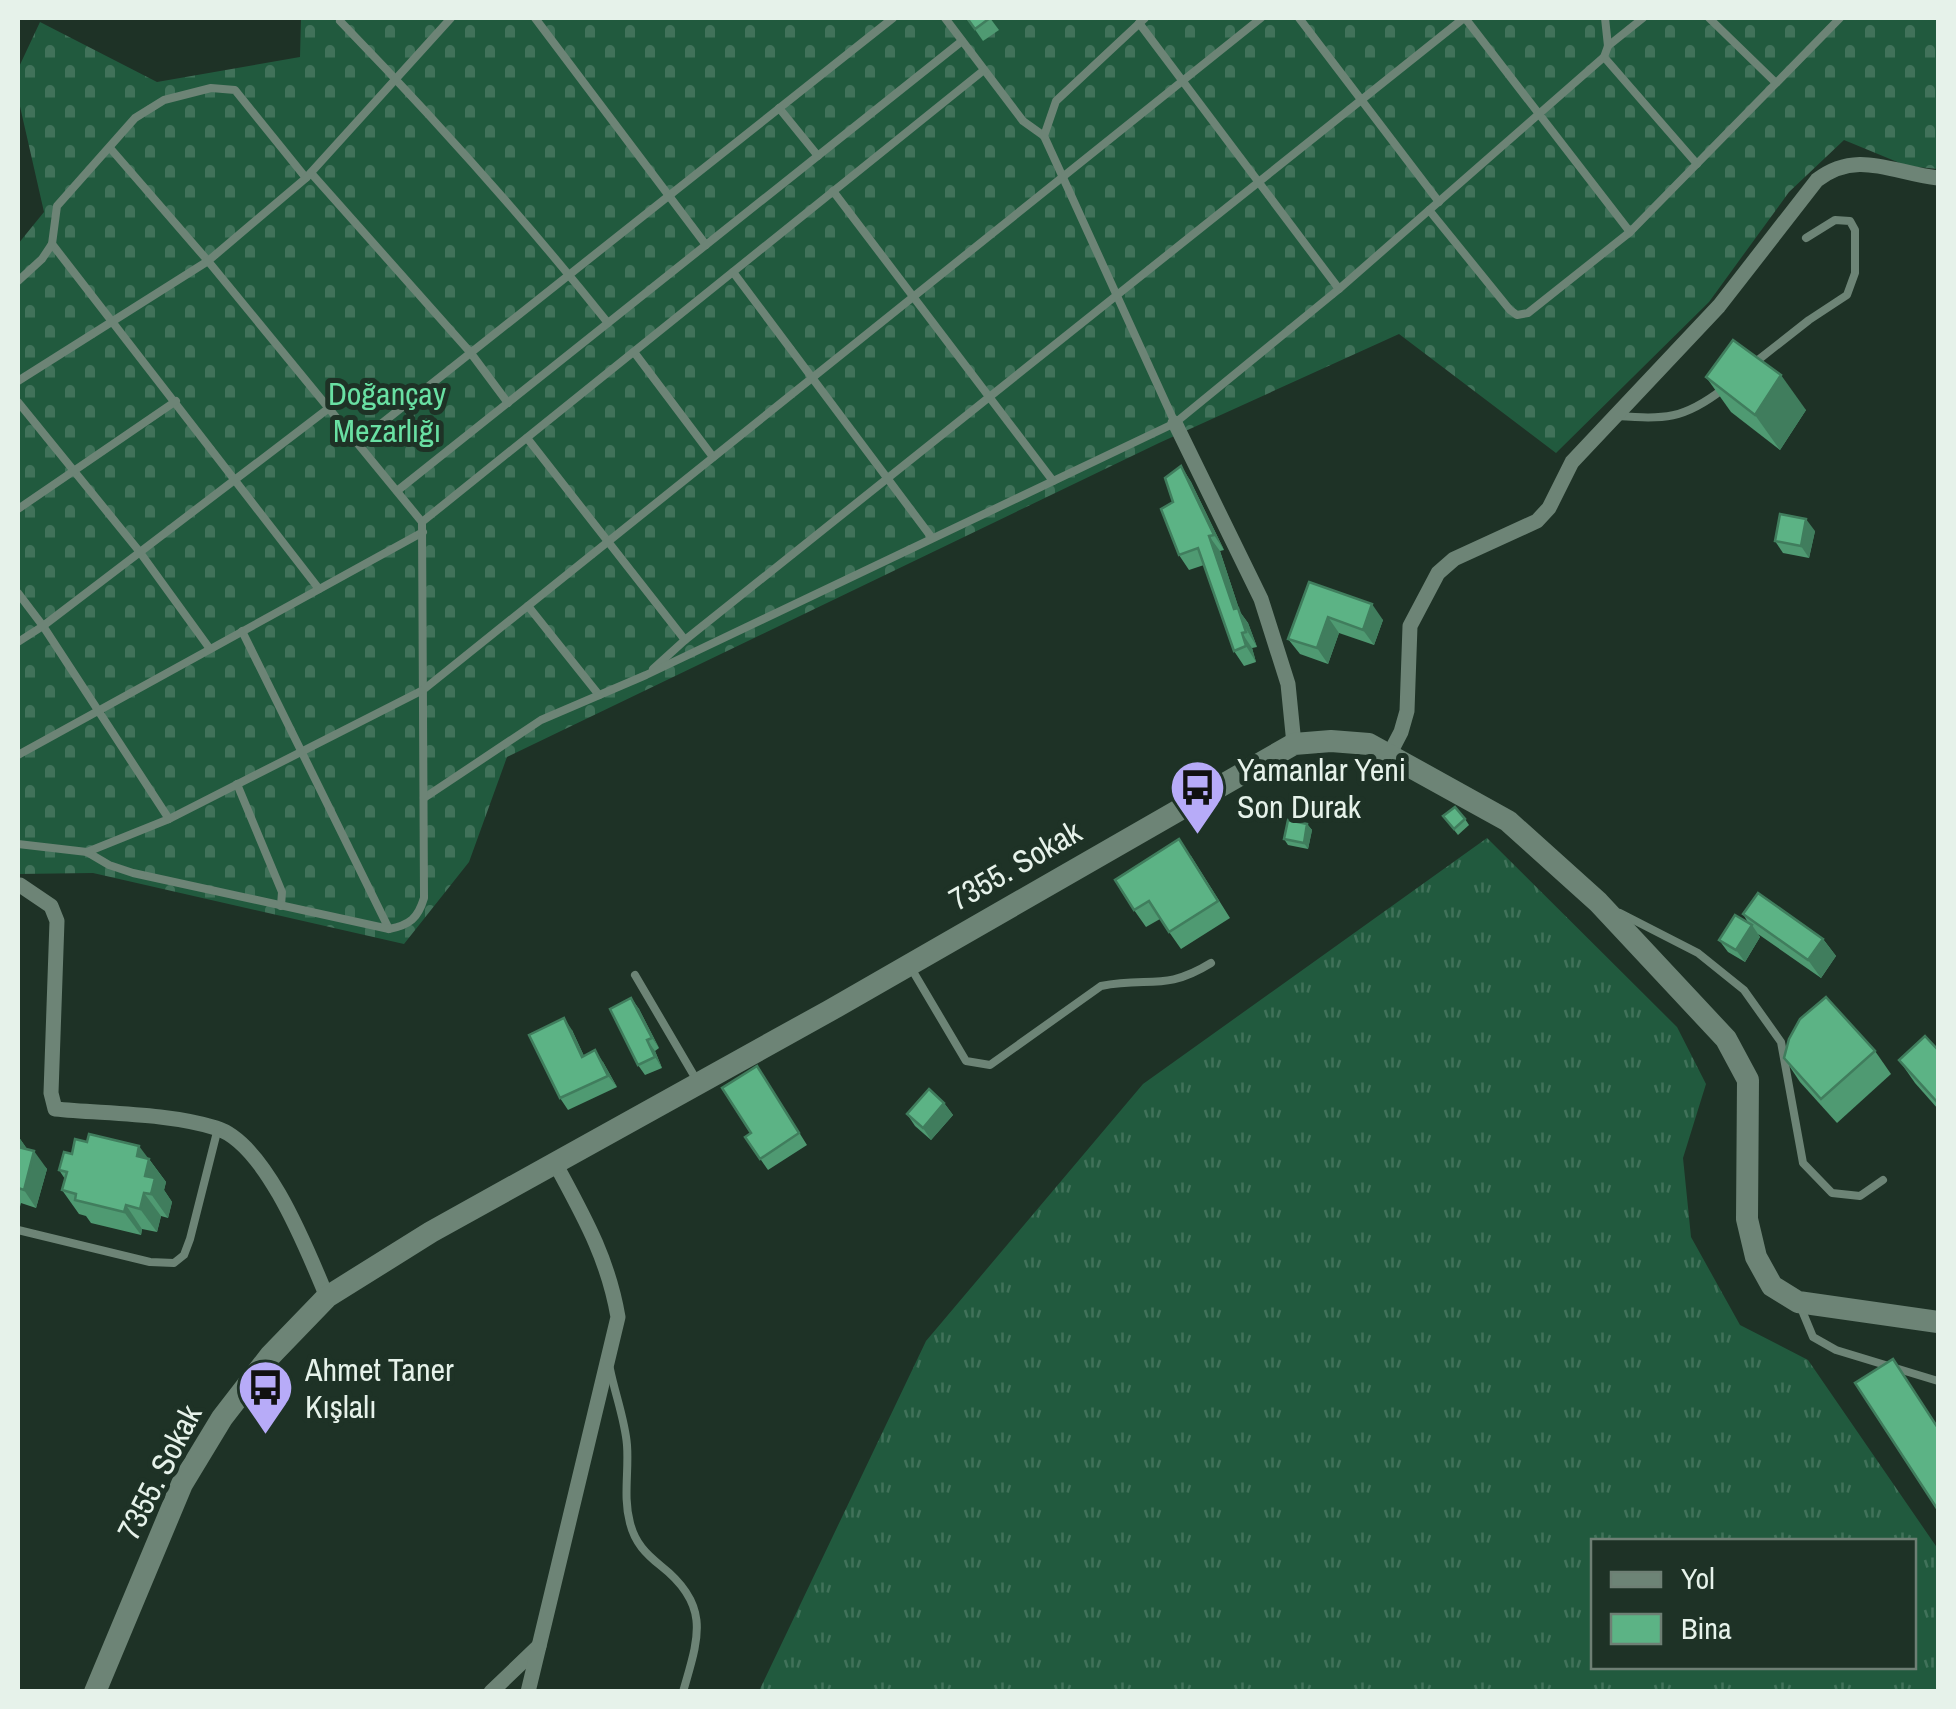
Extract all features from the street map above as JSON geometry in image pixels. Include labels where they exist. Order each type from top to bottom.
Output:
[{"type":"street","points":[[1389,755],[1406,711],[1410,626],[1438,574],[1454,558],[1537,521],[1549,508],[1572,462],[1718,306],[1817,180],[1833,168],[1855,163],[1938,178]]},
{"type":"street","points":[[1174,423],[1262,599],[1288,684],[1294,744]]},
{"type":"street","name":"7355. Sokak","points":[[95,1692],[192,1467],[222,1418],[270,1356],[327,1297],[431,1232],[1294,744],[1369,744],[1508,821],[1598,902],[1726,1039],[1748,1080],[1747,1219],[1756,1256],[1772,1286],[1798,1302]]},
{"type":"street","points":[[20,885],[51,906],[57,921],[51,1093],[56,1109],[218,1128],[237,1139],[272,1182],[296,1223],[327,1297]]},
{"type":"street","points":[[528,1692],[618,1317],[611,1279],[593,1233],[555,1163]]},
{"type":"street","points":[[1798,1302],[1938,1322]]},
{"type":"street","points":[[490,1692],[540,1646]]},
{"type":"lane","points":[[18,381],[208,261],[309,176],[451,18]]},
{"type":"lane","points":[[535,18],[706,245]]},
{"type":"lane","points":[[357,442],[892,18]]},
{"type":"lane","points":[[945,18],[1023,121],[1044,136],[1174,423]]},
{"type":"lane","points":[[87,852],[169,819],[423,690],[1261,18]]},
{"type":"lane","points":[[1298,18],[1439,202]]},
{"type":"lane","points":[[646,675],[1464,18],[1630,232]]},
{"type":"lane","points":[[423,798],[541,720],[646,675],[1174,423],[1339,290],[1604,57],[1608,46],[1604,18]]},
{"type":"lane","points":[[1608,46],[1643,18]]},
{"type":"lane","points":[[1709,18],[1776,83]]},
{"type":"lane","points":[[1429,210],[1510,310],[1517,315],[1528,312],[1630,232],[1840,18]]},
{"type":"lane","points":[[1044,136],[1056,101],[1142,20],[1182,81],[1339,290]]},
{"type":"lane","points":[[340,21],[396,78],[608,323]]},
{"type":"lane","points":[[397,491],[962,40]]},
{"type":"lane","points":[[1604,57],[1697,164]]},
{"type":"lane","points":[[18,755],[319,589],[423,527],[527,438],[984,70]]},
{"type":"lane","points":[[18,281],[52,244],[58,206],[136,118],[164,100],[212,88],[235,90],[470,352],[508,403]]},
{"type":"lane","points":[[779,108],[818,156]]},
{"type":"lane","points":[[18,844],[87,852],[109,865],[134,872],[390,928],[408,925],[420,912],[424,898],[423,527],[208,261],[110,148]]},
{"type":"lane","points":[[833,192],[1054,481]]},
{"type":"lane","points":[[1748,369],[1846,296],[1856,273],[1856,230],[1850,221],[1835,220],[1806,238]]},
{"type":"lane","points":[[52,244],[319,589]]},
{"type":"lane","points":[[733,272],[932,538]]},
{"type":"lane","points":[[634,352],[713,457]]},
{"type":"lane","points":[[1616,416],[1665,419],[1701,406],[1732,382]]},
{"type":"lane","points":[[18,509],[176,401]]},
{"type":"lane","points":[[18,402],[139,551],[210,649]]},
{"type":"lane","points":[[18,642],[328,408]]},
{"type":"lane","points":[[527,438],[685,640]]},
{"type":"lane","points":[[18,594],[44,626],[169,819]]},
{"type":"lane","points":[[528,606],[600,695]]},
{"type":"lane","points":[[242,631],[390,928]]},
{"type":"lane","points":[[237,784],[282,892],[281,906]]},
{"type":"lane","points":[[1598,902],[1698,952],[1744,990],[1782,1042],[1803,1163],[1818,1180],[1832,1193],[1860,1196],[1883,1180]]},
{"type":"lane","points":[[909,964],[966,1061],[982,1066],[990,1065],[1101,986],[1118,982],[1167,983],[1188,978],[1211,963]]},
{"type":"lane","points":[[635,975],[698,1083]]},
{"type":"lane","points":[[18,1230],[150,1262],[174,1263],[184,1255],[190,1240],[218,1128]]},
{"type":"lane","points":[[1798,1302],[1813,1338],[1836,1350],[1938,1381]]},
{"type":"lane","points":[[609,1365],[627,1443],[630,1525],[642,1551],[679,1582],[698,1616],[698,1640],[683,1692]]},
{"type":"green space","name":"Doğançay Mezarlığı","points":[[301,18],[1938,18],[1938,169],[1907,166],[1844,140],[1789,192],[1709,302],[1556,453],[1399,334],[1159,443],[507,757],[469,862],[404,944],[93,873],[18,874],[18,244],[44,212],[19,102],[18,69],[40,22],[157,82],[300,57]]},
{"type":"green space","points":[[1487,838],[1677,1027],[1706,1084],[1683,1158],[1691,1237],[1740,1325],[1808,1360],[1938,1549],[1938,1691],[759,1691],[926,1341],[1143,1084]]},
{"type":"building","points":[[967,18],[990,18],[975,29]]},
{"type":"building","points":[[1733,340],[1781,375],[1755,415],[1706,377]]},
{"type":"building","points":[[1181,466],[1214,535],[1209,536],[1246,632],[1242,633],[1246,646],[1234,651],[1198,548],[1179,555],[1161,509],[1173,502],[1165,478]]},
{"type":"building","points":[[1780,514],[1806,519],[1801,546],[1775,541]]},
{"type":"building","points":[[1309,582],[1372,604],[1363,630],[1328,617],[1317,648],[1288,639]]},
{"type":"building","points":[[1455,807],[1465,819],[1454,829],[1443,816]]},
{"type":"building","points":[[1288,820],[1307,824],[1304,843],[1284,839]]},
{"type":"building","points":[[1179,839],[1218,901],[1169,932],[1149,901],[1134,910],[1115,880]]},
{"type":"building","points":[[1758,893],[1823,939],[1808,960],[1743,914]]},
{"type":"building","points":[[1735,915],[1752,925],[1736,950],[1719,940]]},
{"type":"building","points":[[1826,997],[1875,1051],[1821,1099],[1784,1058],[1800,1019]]},
{"type":"building","points":[[631,998],[652,1038],[647,1040],[655,1057],[638,1065],[610,1009]]},
{"type":"building","points":[[564,1018],[582,1057],[595,1050],[608,1076],[560,1098],[529,1035]]},
{"type":"building","points":[[1925,1036],[1938,1050],[1938,1103],[1899,1060]]},
{"type":"building","points":[[757,1066],[799,1133],[760,1159],[745,1137],[751,1133],[722,1088]]},
{"type":"building","points":[[929,1089],[944,1103],[923,1128],[907,1114]]},
{"type":"building","points":[[89,1134],[139,1146],[137,1156],[149,1159],[145,1176],[155,1178],[151,1194],[144,1193],[140,1209],[126,1205],[124,1212],[75,1200],[76,1194],[62,1190],[67,1172],[59,1170],[64,1152],[72,1154],[75,1139],[87,1142]]},
{"type":"building","points":[[18,1147],[34,1151],[24,1190],[18,1188]]},
{"type":"building","points":[[1893,1359],[1938,1428],[1938,1510],[1855,1383]]},
{"type":"place","name":"Yamanlar Yeni Son Durak","points":[[1198,836]]},
{"type":"place","name":"Ahmet Taner Kışlalı","points":[[266,1436]]}]
